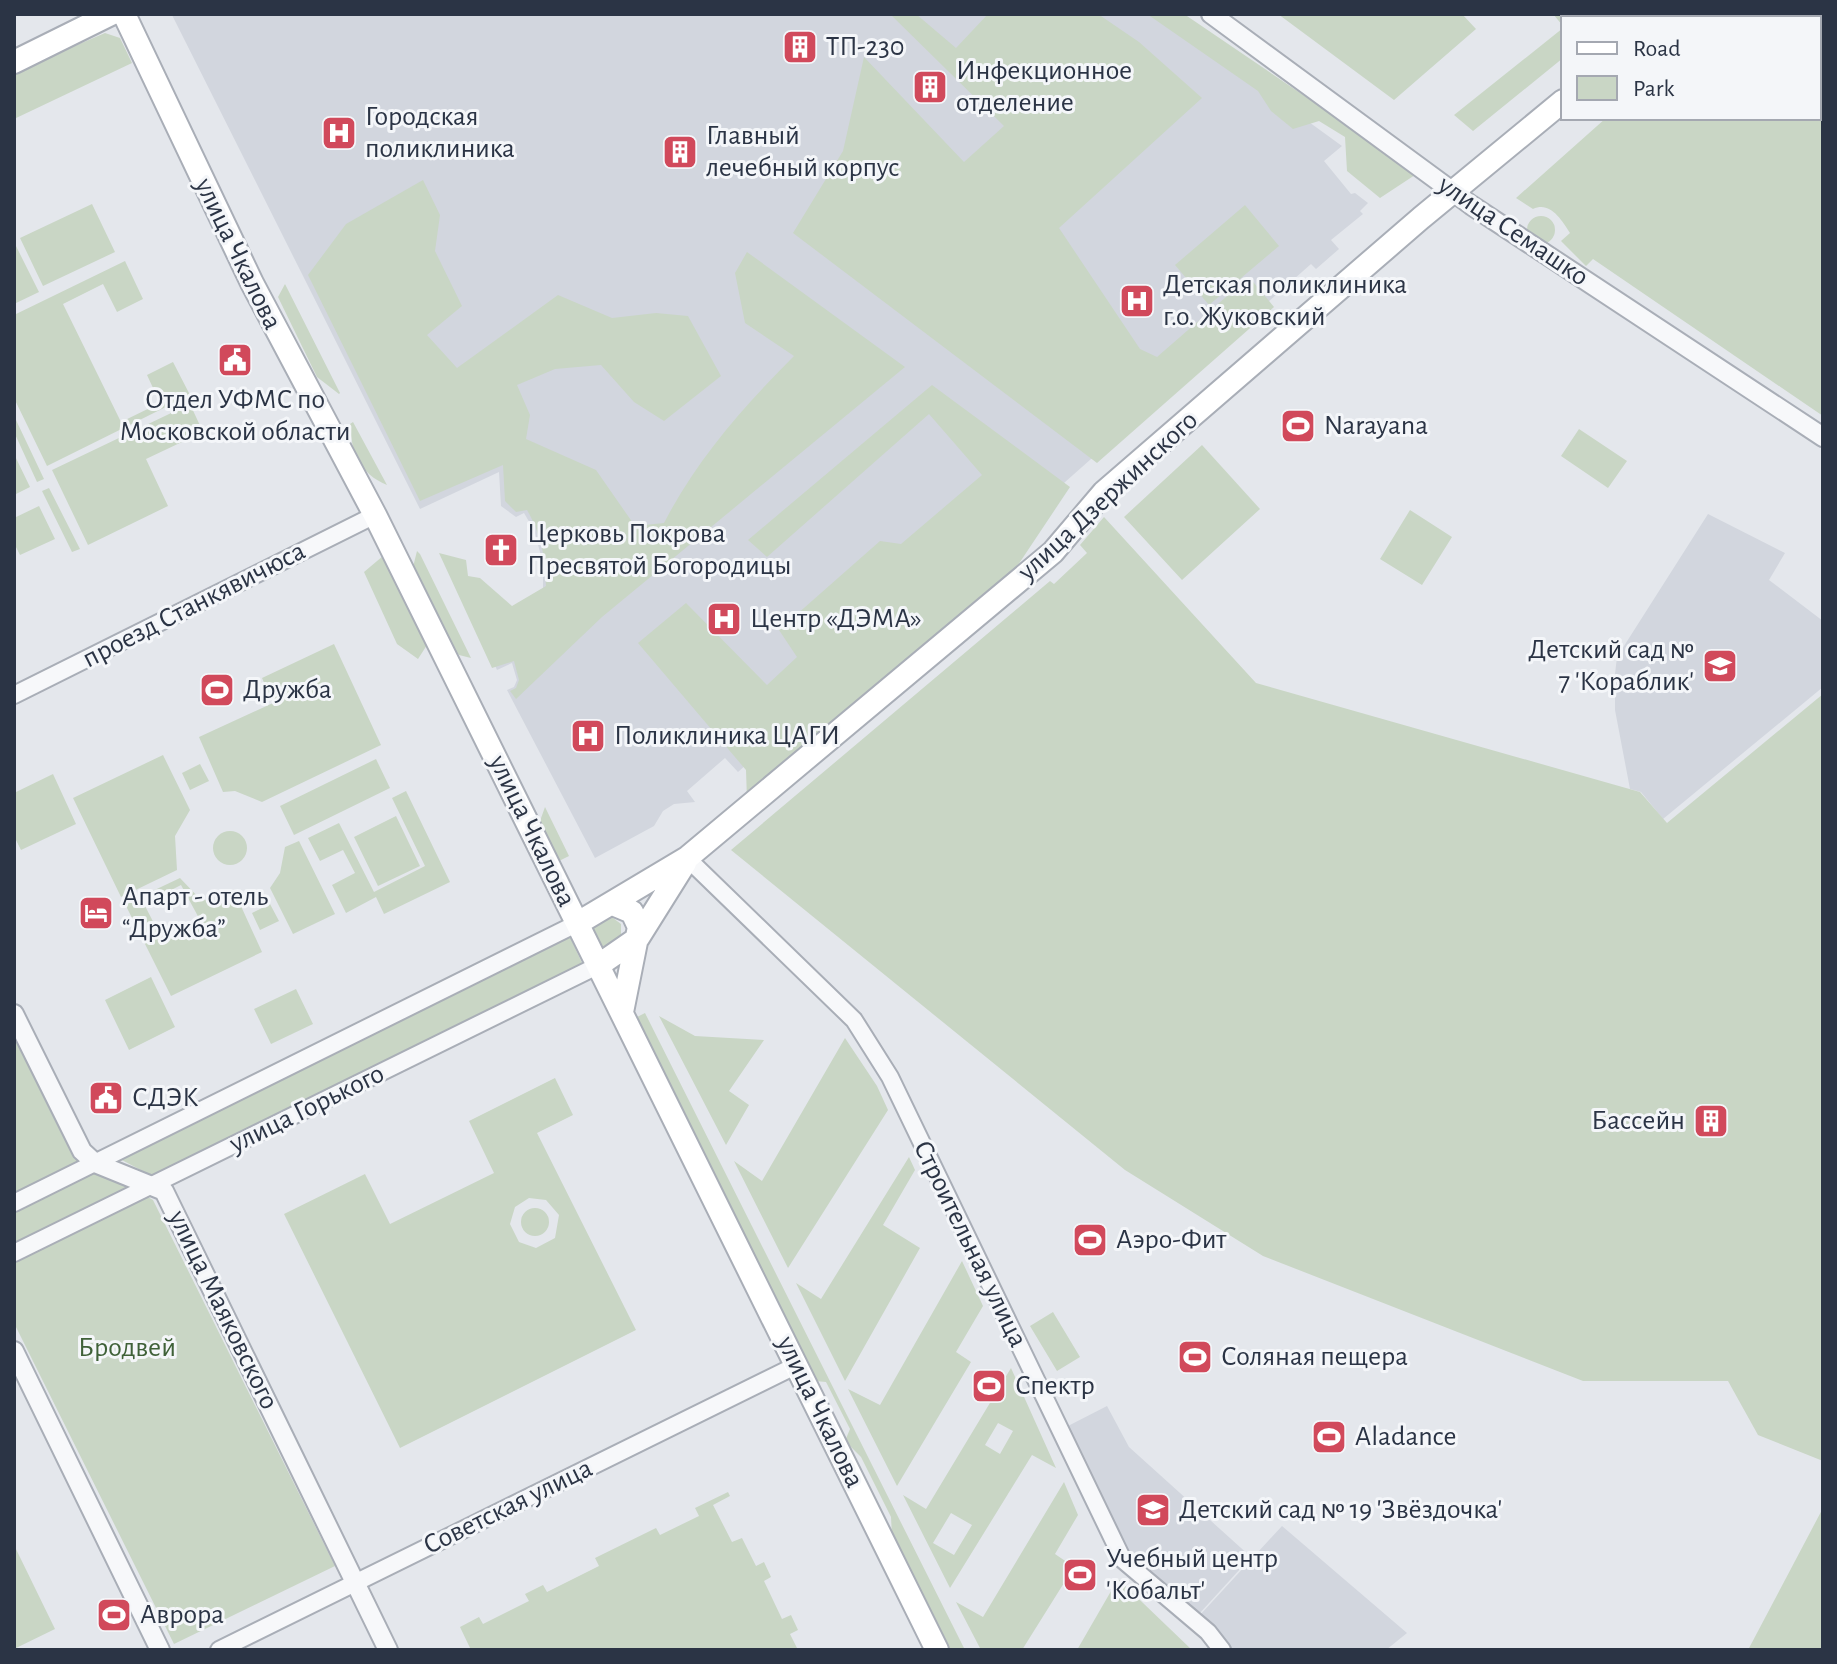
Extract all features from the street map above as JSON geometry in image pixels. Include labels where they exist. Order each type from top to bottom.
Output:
[{"type":"main road","points":[[14,62],[111,14]]},
{"type":"main road","name":"улица Чкалова","points":[[124,14],[257,292],[375,515],[937,1650]]},
{"type":"main road","name":"улица Дзержинского","points":[[578,923],[687,858],[1053,552],[1104,492],[1453,191],[1561,103]]},
{"type":"main road","name":"улица Дзержинского","points":[[622,1012],[638,938],[687,858]]},
{"type":"main road","points":[[613,904],[632,912],[638,922],[638,938]]},
{"type":"main road","name":"улица Дзержинского","points":[[599,965],[638,938]]},
{"type":"street","name":"улица Семашко","points":[[1211,14],[1453,191],[1823,437]]},
{"type":"street","name":"проезд Станкявичюса","points":[[14,695],[375,515]]},
{"type":"street","name":"Строительная улица","points":[[687,858],[854,1020],[890,1077],[1123,1560],[1208,1632],[1222,1650]]},
{"type":"street","name":"улица Горького","points":[[14,1203],[578,923]]},
{"type":"street","name":"улица Горького","points":[[14,1253],[599,965]]},
{"type":"street","points":[[14,1014],[82,1151],[95,1163]]},
{"type":"street","name":"улица Маяковского","points":[[95,1163],[164,1191],[388,1650]]},
{"type":"street","points":[[14,1351],[160,1650]]},
{"type":"street","name":"Советская улица","points":[[219,1650],[797,1365]]},
{"type":"shaded area","points":[[1160,14],[1342,146],[1324,161],[1351,194],[1355,193],[1368,203],[1360,211],[1363,214],[1331,240],[1339,249],[1316,269],[1311,264],[738,772],[725,758],[687,791],[695,802],[674,804],[663,811],[654,826],[595,858],[507,690],[514,687],[517,680],[512,663],[497,670],[480,631],[536,603],[543,588],[543,563],[534,530],[524,513],[516,517],[501,506],[499,472],[420,509],[172,15]]},
{"type":"shaded area","name":"Детский сад № 7 'Кораблик'","points":[[1708,514],[1785,553],[1769,580],[1823,621],[1823,687],[1663,819],[1641,792],[1630,789],[1615,710],[1617,657]]},
{"type":"shaded area","name":"Детский сад № 19 'Звёздочка'","points":[[1107,1406],[1129,1447],[1251,1557],[1199,1614],[1128,1554],[1068,1426]]},
{"type":"shaded area","points":[[1282,1526],[1407,1633],[1386,1650],[1227,1650],[1200,1615]]},
{"type":"green space","points":[[890,14],[916,14],[956,48],[988,14],[1098,14],[1139,42],[1202,98],[1059,228],[1140,349],[1157,357],[1249,277],[1274,307],[1097,463],[793,233],[843,151],[864,57],[964,162],[1004,126]]},
{"type":"green space","points":[[1147,14],[1184,14],[1418,173],[1380,198],[1347,171],[1345,137],[1319,121],[1293,129],[1271,111],[1258,91]]},
{"type":"green space","points":[[1278,14],[1462,14],[1476,29],[1394,100]]},
{"type":"green space","points":[[1553,14],[1617,14],[1561,16],[1561,24]]},
{"type":"green space","points":[[1823,14],[1823,416],[1593,259],[1586,266],[1561,241],[1570,233],[1550,209],[1533,209],[1516,198],[1604,120],[1821,120],[1821,16],[1720,16]]},
{"type":"green space","points":[[1561,30],[1561,60],[1473,131],[1454,115]]},
{"type":"green space","points":[[105,33],[120,38],[132,63],[14,119],[14,72]]},
{"type":"green space","points":[[423,180],[440,215],[435,251],[462,306],[427,335],[457,368],[558,295],[612,318],[656,313],[688,316],[721,376],[664,421],[634,402],[601,365],[555,369],[517,385],[530,415],[526,439],[596,470],[635,526],[664,523],[691,477],[722,435],[794,356],[745,323],[735,273],[747,252],[905,367],[602,617],[516,699],[510,691],[516,688],[519,680],[514,661],[492,668],[439,553],[466,560],[468,576],[480,578],[512,606],[546,586],[542,547],[532,520],[527,510],[516,512],[505,501],[503,465],[420,501],[308,275],[346,224]]},
{"type":"green space","points":[[92,204],[115,252],[43,286],[20,238]]},
{"type":"green space","points":[[1245,205],[1279,246],[1209,305],[1175,265]]},
{"type":"green space","points":[[1541,216],[1551,220],[1555,230],[1551,240],[1541,244],[1531,240],[1527,230],[1531,220]]},
{"type":"green space","points":[[14,242],[39,292],[14,304]]},
{"type":"green space","points":[[125,261],[143,299],[117,312],[103,284],[63,304],[121,422],[160,403],[147,375],[173,362],[190,395],[47,466],[14,398],[14,315]]},
{"type":"green space","points":[[285,284],[339,394],[317,377],[278,297]]},
{"type":"green space","points":[[932,385],[1070,487],[1014,571],[747,800],[746,770],[638,643],[686,603],[767,685],[797,657],[779,630],[880,541],[901,544],[982,475],[929,414],[767,557],[748,540]]},
{"type":"green space","points":[[190,404],[203,432],[146,459],[168,506],[88,545],[52,470]]},
{"type":"green space","points":[[16,420],[44,479],[37,482],[14,432]]},
{"type":"green space","points":[[353,422],[387,485],[370,475],[359,461],[351,434],[350,424]]},
{"type":"green space","points":[[1579,429],[1627,461],[1608,488],[1561,456]]},
{"type":"green space","points":[[1202,445],[1260,509],[1182,580],[1124,517]]},
{"type":"green space","points":[[14,454],[30,487],[14,495]]},
{"type":"green space","points":[[49,488],[80,549],[72,552],[42,491]]},
{"type":"green space","points":[[39,506],[55,539],[20,555],[14,543],[14,518]]},
{"type":"green space","points":[[1410,510],[1452,537],[1422,585],[1380,559]]},
{"type":"green space","points":[[1104,517],[1256,683],[1640,792],[1667,823],[1823,694],[1823,1461],[1758,1435],[1728,1381],[1583,1381],[1263,1256],[1125,1170],[731,850],[1050,581],[1054,584],[1087,553],[1080,545]]},
{"type":"green space","points":[[417,551],[471,658],[459,655],[454,649],[413,567]]},
{"type":"green space","points":[[383,556],[427,645],[418,659],[397,644],[364,572]]},
{"type":"green space","points":[[334,644],[381,745],[262,802],[235,791],[223,792],[199,737],[273,703],[262,678]]},
{"type":"green space","points":[[163,755],[190,810],[175,836],[177,870],[121,897],[73,798]]},
{"type":"green space","points":[[376,759],[390,788],[294,835],[280,806]]},
{"type":"green space","points":[[200,764],[209,781],[190,790],[182,773]]},
{"type":"green space","points":[[53,774],[76,824],[21,850],[14,836],[14,793]]},
{"type":"green space","points":[[406,791],[450,882],[384,914],[376,897],[346,913],[332,885],[355,873],[343,850],[320,861],[308,838],[339,823],[374,892],[425,866],[392,798]]},
{"type":"green space","points":[[545,807],[569,856],[559,861],[540,821]]},
{"type":"green space","points":[[396,816],[420,866],[378,886],[354,837]]},
{"type":"green space","points":[[230,831],[242,836],[247,848],[242,860],[230,865],[218,860],[213,848],[218,836]]},
{"type":"green space","points":[[299,841],[335,914],[293,934],[270,888],[280,873],[285,847]]},
{"type":"green space","points":[[180,878],[200,899],[240,904],[262,952],[171,996],[125,904]],"holes":[[[181,885],[200,920],[162,939],[144,904]]]},
{"type":"green space","points":[[270,904],[279,921],[260,930],[252,913]]},
{"type":"green space","points":[[609,915],[621,924],[621,940],[601,947],[589,928]]},
{"type":"green space","points":[[569,935],[582,963],[152,1176],[120,1159]]},
{"type":"green space","points":[[151,977],[175,1027],[129,1050],[105,1000]]},
{"type":"green space","points":[[296,989],[313,1024],[271,1044],[254,1009]]},
{"type":"green space","points":[[645,1013],[965,1650],[949,1650],[892,1536],[891,1517],[861,1457],[845,1441],[850,1429],[826,1382],[815,1381],[635,1018]]},
{"type":"green space","points":[[659,1016],[695,1036],[764,1040],[729,1091],[749,1105],[726,1145]]},
{"type":"green space","name":"Бродвей","points":[[14,1033],[74,1153],[153,1200],[335,1566],[174,1644],[14,1323]]},
{"type":"green space","points":[[845,1038],[877,1086],[888,1110],[788,1268],[734,1161],[762,1181]]},
{"type":"green space","points":[[555,1078],[573,1115],[537,1133],[636,1330],[400,1448],[284,1214],[365,1174],[390,1224],[494,1173],[469,1121]],"holes":[[[529,1198],[546,1200],[559,1215],[555,1238],[536,1248],[519,1242],[510,1224],[515,1207]]]},
{"type":"green space","points":[[909,1157],[915,1170],[883,1225],[920,1248],[845,1381],[796,1283],[821,1299]]},
{"type":"green space","points":[[535,1208],[545,1212],[549,1222],[545,1232],[535,1236],[525,1232],[521,1222],[525,1212]]},
{"type":"green space","points":[[962,1261],[983,1306],[956,1352],[971,1362],[897,1486],[848,1389],[880,1405]]},
{"type":"green space","points":[[1053,1312],[1080,1357],[1057,1371],[1030,1326]]},
{"type":"green space","points":[[1011,1368],[1056,1468],[1032,1455],[950,1588],[903,1495],[926,1509]],"holes":[[[998,1423],[1013,1431],[1000,1454],[985,1445]],[[951,1513],[972,1525],[954,1555],[933,1543]]]},
{"type":"green space","points":[[1064,1482],[1078,1515],[1055,1554],[1074,1567],[1022,1650],[981,1650],[956,1602],[983,1617]]},
{"type":"green space","points":[[728,1492],[730,1496],[713,1505],[732,1542],[742,1538],[756,1566],[764,1562],[771,1577],[764,1581],[782,1619],[791,1615],[798,1630],[790,1634],[798,1650],[471,1650],[460,1627],[479,1617],[483,1624],[529,1601],[525,1594],[543,1585],[547,1592],[599,1566],[595,1558],[656,1528],[660,1535],[699,1516],[695,1508]]},
{"type":"green space","points":[[1823,1508],[1823,1650],[1748,1650]]},
{"type":"green space","points":[[14,1545],[55,1629],[14,1649]]},
{"type":"green space","points":[[1118,1579],[1192,1650],[1077,1650]]},
{"type":"place","name":"ТП-230","points":[[800,47]]},
{"type":"place","name":"Инфекционное отделение","points":[[930,87]]},
{"type":"place","name":"Городская поликлиника","points":[[339,133]]},
{"type":"place","name":"Главный лечебный корпус","points":[[680,152]]},
{"type":"place","name":"Детская поликлиника г.о. Жуковский","points":[[1137,301]]},
{"type":"place","name":"Отдел УФМС по Московской области","points":[[235,360]]},
{"type":"place","name":"Narayana","points":[[1298,426]]},
{"type":"place","name":"Церковь Покрова Пресвятой Богородицы","points":[[501,550]]},
{"type":"place","name":"Центр «ДЭМА»","points":[[724,619]]},
{"type":"place","name":"Детский сад № 7 'Кораблик'","points":[[1720,666]]},
{"type":"place","name":"Дружба","points":[[217,690]]},
{"type":"place","name":"Поликлиника ЦАГИ","points":[[588,736]]},
{"type":"place","name":"Апарт - отель “Дружба”","points":[[96,913]]},
{"type":"place","name":"СДЭК","points":[[106,1098]]},
{"type":"place","name":"Бассейн","points":[[1711,1121]]},
{"type":"place","name":"Аэро-Фит","points":[[1090,1240]]},
{"type":"place","name":"Соляная пещера","points":[[1195,1357]]},
{"type":"place","name":"Спектр","points":[[989,1386]]},
{"type":"place","name":"Aladance","points":[[1329,1437]]},
{"type":"place","name":"Детский сад № 19 'Звёздочка'","points":[[1153,1510]]},
{"type":"place","name":"Учебный центр 'Кобальт'","points":[[1080,1575]]},
{"type":"place","name":"Аврора","points":[[114,1615]]}]
